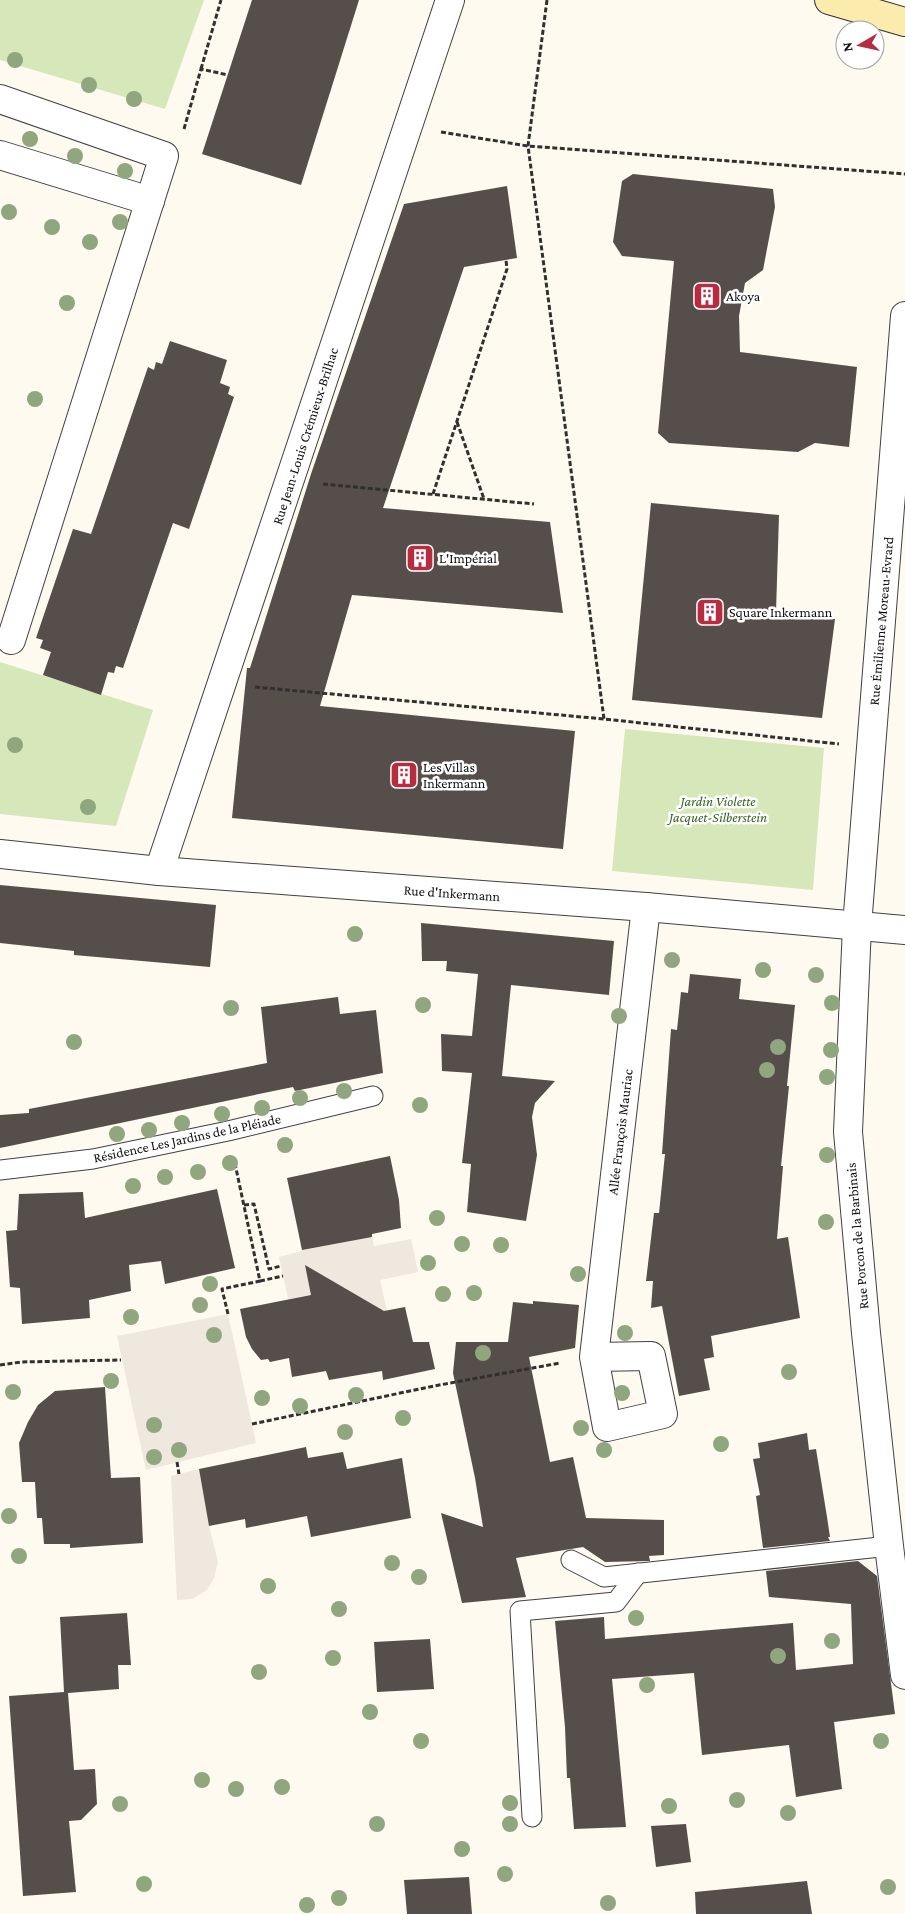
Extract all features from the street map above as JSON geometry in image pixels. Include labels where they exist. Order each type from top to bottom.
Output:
[{"type":"street","name":"Rue Jean-Louis Crémieux-Brilhac","points":[[159,871],[450,0]]},
{"type":"street","points":[[829,0],[905,22]]},
{"type":"street","points":[[0,99],[164,156],[11,640]]},
{"type":"street","points":[[0,155],[150,202]]},
{"type":"street","name":"Rue Émilienne Moreau-Evrard","points":[[857,926],[905,316]]},
{"type":"street","name":"Rue d'Inkermann","points":[[0,854],[159,871],[646,907],[905,930]]},
{"type":"street","name":"Allée François Mauriac","points":[[594,1357],[646,907]]},
{"type":"street","name":"Rue Porcon de la Barbinais","points":[[857,926],[848,1132],[889,1546],[905,1675]]},
{"type":"lane","name":"Résidence Les Jardins de la Pléiade","points":[[0,1170],[93,1159],[373,1096]]},
{"type":"lane","points":[[571,1560],[604,1577],[889,1546]]},
{"type":"lane","points":[[532,1817],[520,1611],[616,1602],[638,1573]]},
{"type":"path","points":[[201,69],[221,0]]},
{"type":"path","points":[[547,0],[528,146],[604,719]]},
{"type":"path","points":[[408,126],[528,146],[905,174]]},
{"type":"path","points":[[433,494],[507,269],[506,260]]},
{"type":"path","points":[[457,422],[484,499]]},
{"type":"path","points":[[290,481],[534,504]]},
{"type":"path","points":[[222,684],[604,719],[871,747]]},
{"type":"path","points":[[228,1130],[260,1281]]},
{"type":"path","points":[[244,1206],[254,1204],[269,1269],[281,1266]]},
{"type":"path","points":[[228,1314],[222,1289],[283,1276]]},
{"type":"path","points":[[252,1424],[434,1386],[594,1357]]},
{"type":"path","points":[[0,1366],[21,1362],[121,1360]]},
{"type":"path","points":[[177,1462],[179,1474]]},
{"type":"green space","points":[[0,0],[204,0],[165,109],[0,60]]},
{"type":"green space","points":[[0,662],[153,710],[116,826],[0,814]]},
{"type":"green space","name":"Jardin Violette Jacquet-Silberstein","points":[[625,729],[824,748],[813,890],[612,871]]},
{"type":"shaded area","points":[[333,1236],[334,1244],[372,1237],[374,1246],[411,1239],[418,1272],[380,1280],[387,1311],[370,1315],[348,1299],[346,1288],[288,1299],[279,1257],[302,1251],[300,1243]]},
{"type":"shaded area","points":[[228,1314],[256,1443],[146,1470],[117,1336]]},
{"type":"shaded area","points":[[199,1469],[209,1526],[218,1562],[214,1578],[207,1590],[192,1599],[177,1600],[171,1476]]},
{"type":"building","points":[[252,0],[359,0],[301,185],[202,154]]},
{"type":"building","name":"Akoya","points":[[633,174],[773,189],[775,207],[763,270],[745,283],[739,316],[740,352],[857,367],[849,447],[815,443],[798,452],[669,443],[658,433],[674,261],[622,256],[613,242],[622,181]]},
{"type":"building","points":[[507,186],[517,258],[464,267],[383,508],[550,522],[563,613],[352,595],[320,706],[575,731],[563,849],[232,818],[247,668],[250,668],[311,474],[404,204]]},
{"type":"building","points":[[170,341],[227,360],[220,383],[230,387],[228,394],[234,397],[189,529],[173,523],[123,668],[116,666],[114,673],[108,672],[101,695],[43,675],[51,652],[40,648],[43,640],[36,638],[73,529],[91,534],[148,367],[154,370],[156,362],[162,364]]},
{"type":"building","name":"Square Inkermann","points":[[651,503],[779,515],[776,612],[835,619],[822,718],[632,700]]},
{"type":"building","points":[[0,885],[216,905],[210,967],[74,955],[74,951],[0,943]]},
{"type":"building","points":[[421,923],[614,941],[609,995],[511,985],[502,1076],[555,1081],[535,1103],[532,1117],[537,1155],[526,1221],[467,1212],[471,1164],[462,1163],[472,1073],[442,1071],[441,1034],[472,1036],[478,974],[446,971],[447,961],[422,961]]},
{"type":"building","points":[[690,974],[741,979],[739,999],[795,1005],[787,1086],[789,1086],[781,1166],[783,1166],[777,1239],[788,1237],[800,1318],[711,1336],[714,1357],[704,1359],[710,1390],[679,1396],[662,1306],[651,1308],[653,1281],[646,1281],[654,1213],[659,1213],[665,1154],[662,1154],[671,1029],[677,1030],[681,992],[688,993]]},
{"type":"building","points":[[338,997],[340,1014],[376,1010],[383,1073],[295,1091],[293,1087],[0,1148],[0,1115],[29,1113],[29,1109],[267,1063],[261,1007]]},
{"type":"building","points":[[390,1156],[399,1200],[401,1228],[372,1234],[372,1237],[302,1250],[287,1178]]},
{"type":"building","points":[[217,1189],[235,1268],[165,1284],[161,1261],[129,1265],[131,1291],[89,1300],[90,1318],[22,1324],[20,1288],[10,1287],[6,1231],[17,1230],[19,1194],[83,1192],[85,1218]]},
{"type":"building","points":[[305,1265],[384,1311],[405,1307],[413,1342],[429,1342],[435,1369],[383,1380],[382,1371],[329,1380],[326,1371],[292,1377],[289,1358],[270,1362],[268,1359],[261,1360],[252,1349],[246,1337],[240,1309],[311,1295]]},
{"type":"building","points":[[533,1301],[579,1305],[575,1348],[529,1357],[550,1462],[573,1457],[586,1518],[664,1520],[664,1555],[649,1556],[650,1561],[605,1562],[583,1547],[516,1558],[526,1597],[462,1603],[441,1513],[483,1527],[475,1478],[453,1373],[456,1342],[508,1342],[513,1302],[533,1304]]},
{"type":"building","points":[[105,1387],[111,1478],[140,1477],[143,1543],[70,1548],[70,1544],[44,1544],[42,1518],[37,1518],[35,1482],[22,1482],[19,1443],[38,1405],[55,1391]]},
{"type":"building","points":[[807,1433],[809,1450],[816,1449],[830,1541],[763,1548],[756,1496],[760,1495],[753,1459],[760,1458],[758,1443]]},
{"type":"building","points":[[306,1447],[308,1458],[343,1452],[347,1469],[402,1458],[411,1518],[311,1537],[307,1516],[246,1528],[245,1519],[209,1526],[199,1469]]},
{"type":"building","points":[[858,1561],[877,1576],[895,1714],[834,1722],[842,1789],[796,1797],[789,1745],[702,1755],[694,1673],[612,1679],[626,1827],[574,1829],[570,1778],[567,1778],[565,1727],[555,1621],[604,1617],[605,1639],[793,1623],[796,1670],[853,1664],[851,1604],[769,1597],[766,1571]]},
{"type":"building","points":[[127,1613],[131,1665],[118,1665],[119,1689],[68,1693],[74,1770],[95,1769],[97,1804],[81,1820],[69,1821],[76,1892],[23,1896],[9,1696],[64,1692],[60,1617]]},
{"type":"building","points":[[430,1639],[434,1689],[377,1692],[374,1642]]},
{"type":"building","points":[[686,1824],[691,1862],[656,1867],[651,1826]]},
{"type":"building","points":[[469,1877],[472,1914],[407,1914],[404,1880]]},
{"type":"building","points":[[807,1881],[812,1914],[696,1914],[695,1892]]},
{"type":"place","name":"Akoya","points":[[707,296]]},
{"type":"place","name":"L'Impérial","points":[[420,558]]},
{"type":"place","name":"Square Inkermann","points":[[710,612]]},
{"type":"place","name":"Les Villas Inkermann","points":[[404,775]]}]
